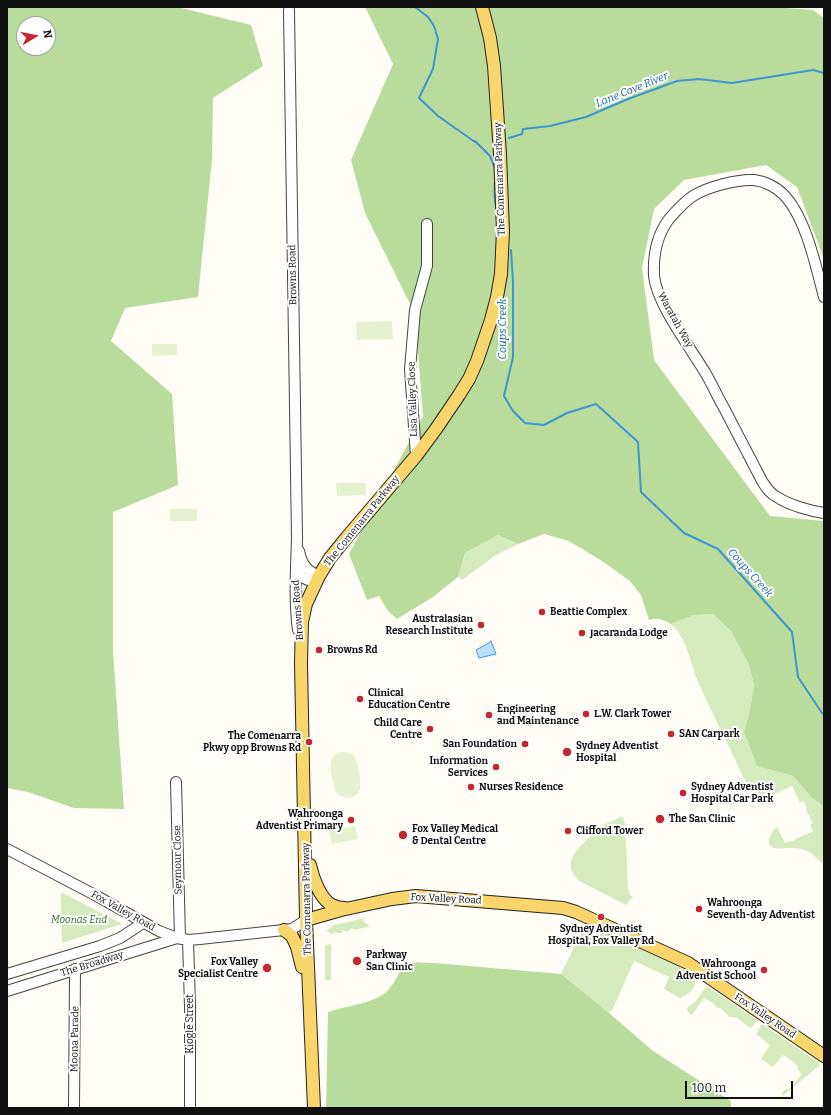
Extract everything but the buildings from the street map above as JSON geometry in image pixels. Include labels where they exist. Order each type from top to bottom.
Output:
[{"type":"main road","name":"The Comenarra Parkway","points":[[314,1108],[306,920],[306,845],[301,651],[302,622],[306,604],[317,580],[330,558],[416,456],[440,424],[469,379],[477,361],[498,297],[501,274],[503,231],[500,154],[494,66],[490,38],[482,7]]},
{"type":"main road","points":[[306,845],[311,869],[320,892],[331,904],[346,909]]},
{"type":"main road","name":"Fox Valley Road","points":[[306,920],[346,909],[392,899],[416,896],[556,907],[576,912],[688,963],[824,1056]]},
{"type":"main road","points":[[284,930],[292,936],[299,952],[309,1002]]},
{"type":"street","name":"Browns Road","points":[[289,10],[297,539],[296,569],[298,624],[301,651]]},
{"type":"street","name":"Waratah Way","points":[[824,297],[808,242],[797,213],[783,194],[772,186],[759,181],[752,180],[725,184],[694,195],[686,201],[668,220],[656,247],[654,278],[659,295],[672,320],[706,374],[762,481],[768,490],[776,497],[813,511],[824,513]]},
{"type":"street","name":"Lisa Valley Close","points":[[416,456],[410,369],[415,310],[427,266],[427,224]]},
{"type":"street","name":"Browns Road","points":[[297,539],[304,566],[317,580]]},
{"type":"street","name":"Browns Road","points":[[296,569],[301,577],[317,580]]},
{"type":"street","name":"Seymour Close","points":[[176,782],[182,939]]},
{"type":"street","name":"Fox Valley Road","points":[[7,849],[95,895],[143,923],[159,931],[182,939],[292,929],[306,920]]},
{"type":"street","name":"The Broadway","points":[[7,974],[100,946],[120,938],[143,923]]},
{"type":"street","name":"The Broadway","points":[[7,991],[75,969],[182,939]]},
{"type":"street","name":"Kiogle Street","points":[[182,939],[190,1006],[190,1108]]},
{"type":"street","name":"Moona Parade","points":[[74,1108],[75,969]]},
{"type":"green space","points":[[7,7],[177,7],[251,25],[263,66],[213,98],[212,159],[198,297],[125,308],[111,341],[172,394],[178,485],[113,512],[113,651],[124,809],[74,808],[28,792],[7,788]]},
{"type":"green space","points":[[365,7],[772,7],[813,10],[824,18],[824,259],[797,187],[766,165],[684,180],[654,209],[642,268],[654,360],[770,516],[824,521],[824,807],[812,798],[793,776],[757,766],[744,732],[750,710],[754,685],[749,665],[731,631],[713,614],[694,615],[671,624],[661,619],[649,620],[641,595],[630,581],[602,561],[569,541],[544,534],[518,544],[498,535],[465,553],[458,577],[433,597],[397,619],[388,611],[379,596],[367,600],[349,554],[423,416],[415,314],[365,213],[351,160],[393,64]]},
{"type":"green space","points":[[392,321],[393,339],[357,340],[356,322]]},
{"type":"green space","points":[[152,344],[177,344],[177,355],[152,356]]},
{"type":"green space","points":[[336,483],[366,483],[366,495],[337,496]]},
{"type":"green space","points":[[170,509],[197,509],[197,521],[170,521]]},
{"type":"green space","points":[[498,535],[518,544],[496,555],[462,580],[458,577],[465,553]]},
{"type":"green space","points":[[713,614],[731,631],[749,665],[754,685],[750,710],[744,732],[757,766],[793,776],[812,798],[824,807],[824,865],[807,851],[796,848],[780,849],[770,846],[770,838],[774,829],[777,827],[785,843],[813,831],[810,825],[813,823],[806,810],[807,808],[804,801],[800,803],[792,786],[755,803],[699,684],[685,644],[677,630],[671,624],[694,615]]},
{"type":"green space","points":[[341,752],[350,753],[353,755],[358,768],[360,780],[359,792],[350,798],[342,797],[336,793],[331,770],[332,759],[335,755]]},
{"type":"green space","points":[[621,817],[623,818],[625,824],[619,828],[625,836],[626,841],[628,889],[630,895],[633,897],[626,905],[581,882],[574,875],[571,868],[573,856],[583,843],[605,824]]},
{"type":"green space","points":[[355,826],[358,839],[332,844],[329,831]]},
{"type":"green space","name":"Moonas End","points":[[61,892],[122,924],[62,943]]},
{"type":"green space","points":[[365,918],[363,921],[370,926],[355,930],[352,928],[347,932],[343,930],[342,933],[335,932],[332,934],[326,931],[334,925]]},
{"type":"green space","points":[[587,924],[678,966],[694,975],[695,983],[692,990],[680,998],[664,989],[669,977],[634,961],[612,1011],[608,1012],[561,974]]},
{"type":"green space","points":[[331,944],[331,980],[325,980],[325,946]]},
{"type":"green space","points":[[405,962],[435,963],[561,974],[653,1051],[731,1101],[731,1108],[326,1108],[328,1012],[378,998],[394,983]]},
{"type":"green space","points":[[708,987],[758,1020],[750,1028],[736,1017],[730,1017],[720,1008],[716,1007],[713,1003],[704,998],[692,1015],[690,1014],[687,1008],[695,1002],[705,988]]},
{"type":"green space","points":[[762,1024],[820,1063],[819,1066],[781,1097],[784,1090],[787,1090],[793,1085],[802,1074],[798,1070],[798,1066],[783,1055],[773,1067],[761,1059],[770,1045],[756,1034]]},
{"type":"water","points":[[491,641],[496,654],[479,658],[476,650]]},
{"type":"waterway","name":"Coups Creek","points":[[415,7],[428,17],[434,26],[438,39],[433,69],[419,98],[438,116],[475,142]]},
{"type":"waterway","name":"Lane Cove River","points":[[509,138],[522,134],[523,129],[550,126],[586,117],[628,99],[677,81],[699,79],[732,83],[813,70],[824,73]]},
{"type":"waterway","name":"Coups Creek","points":[[475,141],[490,156],[495,168]]},
{"type":"waterway","name":"Coups Creek","points":[[495,182],[494,196],[497,209]]},
{"type":"waterway","name":"Coups Creek","points":[[511,250],[513,282],[513,357],[504,396],[513,411],[525,423],[544,425],[567,413],[596,404],[638,442],[641,492],[684,533],[718,549],[792,632],[798,677],[824,714]]},
{"type":"place","name":"Beattie Complex","points":[[542,612]]},
{"type":"place","name":"Australasian Research Institute","points":[[481,625]]},
{"type":"place","name":"Jacaranda Lodge","points":[[582,633]]},
{"type":"place","name":"Browns Rd","points":[[319,650]]},
{"type":"place","name":"Clinical Education Centre","points":[[360,699]]},
{"type":"place","name":"L.W. Clark Tower","points":[[586,714]]},
{"type":"place","name":"Engineering and Maintenance","points":[[489,715]]},
{"type":"place","name":"Child Care Centre","points":[[430,729]]},
{"type":"place","name":"SAN Carpark","points":[[671,734]]},
{"type":"place","name":"The Comenarra Pkwy opp Browns Rd","points":[[309,742]]},
{"type":"place","name":"San Foundation","points":[[525,744]]},
{"type":"place","name":"Sydney Adventist Hospital","points":[[567,752]]},
{"type":"place","name":"Information Services","points":[[496,767]]},
{"type":"place","name":"Nurses Residence","points":[[471,787]]},
{"type":"place","name":"Sydney Adventist Hospital Car Park","points":[[683,793]]},
{"type":"place","name":"The San Clinic","points":[[660,819]]},
{"type":"place","name":"Wahroonga Adventist Primary","points":[[351,820]]},
{"type":"place","name":"Clifford Tower","points":[[568,831]]},
{"type":"place","name":"Fox Valley Medical & Dental Centre","points":[[403,835]]},
{"type":"place","name":"Wahroonga Seventh-day Adventist","points":[[699,909]]},
{"type":"place","name":"Sydney Adventist Hospital, Fox Valley Rd","points":[[601,917]]},
{"type":"place","name":"Parkway San Clinic","points":[[357,961]]},
{"type":"place","name":"Fox Valley Specialist Centre","points":[[267,968]]},
{"type":"place","name":"Wahroonga Adventist School","points":[[764,970]]}]
